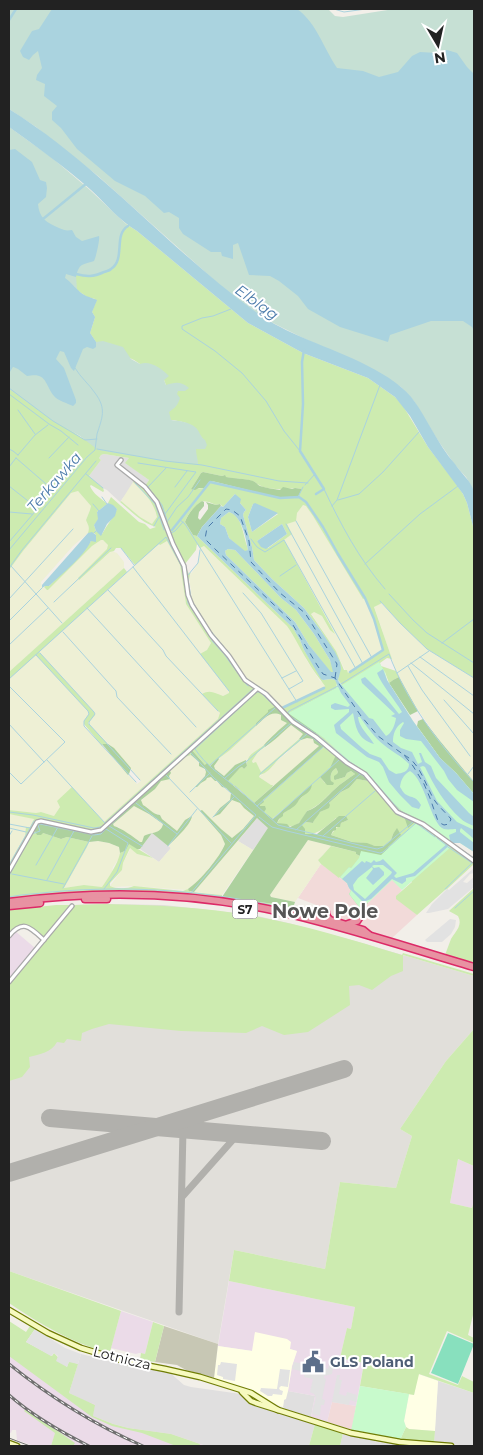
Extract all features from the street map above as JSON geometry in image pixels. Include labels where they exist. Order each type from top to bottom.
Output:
[{"type":"highway","name":"S7","points":[[9,902],[79,895],[150,895],[238,904],[297,916],[474,967]]},
{"type":"highway","name":"S7","points":[[9,906],[61,900],[115,898],[166,900],[256,911],[304,922],[474,971]]},
{"type":"highway","points":[[316,916],[325,912],[330,920]]},
{"type":"highway","points":[[297,916],[316,916],[363,930],[375,938]]},
{"type":"highway","points":[[344,924],[354,922],[363,917],[361,923],[363,930]]},
{"type":"street","points":[[121,460],[117,465],[145,487],[159,504],[173,544],[184,566],[188,597],[194,610],[243,678],[266,694],[294,722],[316,737],[347,763],[365,774],[397,812],[420,822],[474,861]]},
{"type":"street","points":[[9,870],[37,822],[41,821],[94,832],[101,830],[257,689]]},
{"type":"street","points":[[9,982],[72,906]]},
{"type":"street","points":[[9,936],[17,927],[23,926],[44,940]]},
{"type":"street","name":"Lotnicza","points":[[9,1310],[48,1333],[87,1350],[124,1361],[182,1372],[255,1396],[278,1410]]},
{"type":"street","name":"Lotnicza","points":[[241,1391],[251,1401],[278,1410]]},
{"type":"street","points":[[278,1410],[351,1433],[399,1444],[451,1446]]},
{"type":"street","points":[[9,1443],[17,1446]]},
{"type":"shaded area","points":[[9,9],[328,9],[335,16],[343,17],[394,9],[474,9],[474,491],[466,477],[437,439],[414,401],[401,387],[354,360],[307,340],[265,319],[222,287],[98,176],[36,127],[9,109]]},
{"type":"shaded area","points":[[9,127],[51,157],[128,226],[121,235],[118,259],[115,265],[109,270],[96,275],[76,275],[77,290],[87,297],[97,300],[92,312],[95,317],[90,333],[96,342],[103,341],[123,347],[131,359],[140,364],[148,363],[159,368],[169,376],[164,380],[166,385],[178,383],[189,388],[185,391],[178,391],[177,394],[180,398],[176,406],[169,412],[171,420],[193,425],[205,440],[207,445],[205,449],[196,449],[198,464],[165,461],[98,450],[80,436],[53,421],[9,389]]},
{"type":"shaded area","points":[[101,455],[129,458],[126,463],[149,480],[145,487],[129,490],[120,502],[89,476],[101,460],[99,458]]},
{"type":"shaded area","points":[[133,482],[154,505],[157,517],[152,524],[140,517],[121,501]]},
{"type":"shaded area","points":[[78,491],[91,506],[86,520],[89,529],[88,533],[73,546],[41,582],[42,587],[48,590],[92,546],[101,540],[108,545],[108,549],[78,578],[112,551],[117,553],[124,562],[124,568],[9,672],[9,570],[71,493]]},
{"type":"shaded area","points":[[303,505],[306,506],[313,516],[363,598],[365,598],[374,619],[383,650],[348,673],[311,613],[314,612],[322,616],[330,630],[284,540],[292,534],[286,524],[295,521],[297,513]]},
{"type":"shaded area","points":[[167,541],[180,565],[186,604],[211,643],[207,650],[201,654],[229,691],[229,693],[223,696],[203,694],[221,715],[104,822],[60,807],[54,816],[41,812],[9,810],[9,679],[36,655],[88,711],[89,714],[84,726],[137,784],[141,781],[114,749],[89,724],[95,715],[94,712],[39,652],[159,544]]},
{"type":"shaded area","points":[[204,546],[287,626],[307,661],[325,686],[282,708],[261,688],[245,677],[229,653],[210,630],[192,599],[189,577],[198,563],[200,548]]},
{"type":"shaded area","points":[[381,603],[427,649],[474,678],[474,782],[440,741],[411,700],[396,671],[374,606]]},
{"type":"shaded area","points":[[270,713],[282,715],[287,723],[261,748],[250,755],[247,760],[235,765],[224,776],[215,769],[213,766],[219,759]]},
{"type":"shaded area","points":[[290,725],[304,734],[261,772],[259,771],[260,769],[252,761],[253,759],[258,752],[268,746]]},
{"type":"shaded area","points":[[313,739],[314,743],[319,746],[275,785],[271,785],[259,777],[301,740]]},
{"type":"shaded area","points":[[191,755],[206,771],[206,774],[195,787],[211,777],[231,793],[230,800],[213,817],[223,811],[232,800],[240,803],[254,816],[232,838],[201,811],[221,835],[225,844],[218,857],[200,879],[187,890],[110,886],[122,870],[123,863],[131,848],[137,854],[153,858],[159,862],[171,848],[168,846],[191,821],[185,820],[177,831],[162,819],[160,815],[151,812],[141,801],[161,781],[169,776],[170,770],[185,757]]},
{"type":"shaded area","points":[[134,806],[163,824],[161,830],[150,833],[143,838],[142,842],[123,832],[113,824]]},
{"type":"shaded area","points":[[9,814],[34,818],[9,864]]},
{"type":"shaded area","points":[[257,818],[269,828],[253,850],[238,841]]},
{"type":"shaded area","points":[[152,833],[171,848],[159,862],[140,849]]},
{"type":"shaded area","points":[[308,840],[331,846],[318,860],[321,864],[295,902],[271,897],[270,895]]},
{"type":"shaded area","points":[[98,841],[119,847],[120,853],[112,872],[102,887],[84,885],[64,888],[89,842]]},
{"type":"shaded area","points":[[238,841],[253,850],[222,895],[194,892]]},
{"type":"shaded area","points":[[321,864],[347,883],[351,891],[349,894],[360,908],[369,902],[392,879],[402,890],[396,897],[417,915],[392,938],[315,914],[314,911],[319,906],[298,898]]},
{"type":"shaded area","points":[[474,868],[474,873],[470,874],[463,882],[467,883],[474,877],[472,884],[474,883],[474,887],[448,909],[426,913],[447,889],[449,890]]},
{"type":"shaded area","points":[[75,905],[164,905],[253,915],[355,941],[474,976],[474,1029],[446,1061],[400,1129],[412,1136],[396,1188],[340,1182],[325,1269],[234,1250],[218,1344],[9,1271],[9,984]]},
{"type":"shaded area","points":[[450,919],[456,920],[455,927],[451,934],[442,942],[427,942],[425,940]]},
{"type":"shaded area","points":[[15,931],[35,948],[9,980],[9,938]]},
{"type":"shaded area","points":[[458,1159],[474,1166],[474,1201],[472,1208],[450,1203]]},
{"type":"shaded area","points":[[229,1281],[355,1307],[351,1329],[347,1328],[340,1358],[364,1363],[356,1406],[332,1402],[327,1422],[311,1417],[315,1396],[288,1391],[292,1366],[297,1351],[255,1333],[253,1351],[218,1346]]},
{"type":"shaded area","points":[[121,1311],[153,1322],[145,1354],[136,1354],[111,1348]]},
{"type":"shaded area","points":[[164,1326],[218,1344],[214,1378],[186,1370],[177,1365],[155,1362]]},
{"type":"shaded area","points":[[35,1329],[65,1348],[81,1354],[78,1364],[69,1362],[67,1367],[56,1361],[58,1356],[54,1353],[51,1356],[26,1342]]},
{"type":"shaded area","points":[[255,1332],[287,1339],[291,1342],[290,1349],[297,1351],[283,1407],[251,1391],[214,1378],[218,1346],[252,1351]]},
{"type":"shaded area","points":[[9,1353],[53,1386],[95,1404],[93,1416],[128,1428],[171,1434],[206,1446],[69,1446],[55,1434],[51,1446],[34,1446],[17,1440],[16,1430],[12,1430],[11,1433],[9,1432]]},
{"type":"shaded area","points":[[81,1354],[138,1368],[169,1372],[184,1385],[191,1387],[241,1394],[254,1404],[315,1424],[309,1446],[206,1446],[171,1434],[128,1428],[93,1416],[85,1401],[69,1393]]},
{"type":"shaded area","points":[[221,1362],[237,1364],[235,1381],[223,1379],[223,1377],[217,1375],[218,1365]]},
{"type":"shaded area","points":[[294,1362],[328,1369],[330,1362],[334,1363],[332,1374],[324,1376],[326,1379],[322,1399],[325,1400],[324,1405],[321,1405],[320,1416],[312,1414],[316,1397],[310,1392],[313,1379],[304,1377],[305,1372],[292,1369]]},
{"type":"shaded area","points":[[280,1369],[290,1370],[288,1387],[281,1386],[279,1388],[283,1391],[282,1395],[273,1394],[268,1396],[260,1391],[261,1388],[277,1389]]},
{"type":"shaded area","points":[[418,1374],[438,1381],[435,1431],[409,1429],[404,1421],[409,1394],[414,1395]]},
{"type":"shaded area","points":[[337,1375],[340,1375],[339,1380],[342,1380],[339,1394],[346,1396],[347,1392],[357,1395],[356,1402],[350,1400],[349,1405],[332,1402]]},
{"type":"shaded area","points":[[438,1381],[474,1393],[474,1446],[434,1443]]},
{"type":"shaded area","points":[[288,1391],[315,1396],[311,1417],[283,1407]]},
{"type":"shaded area","points":[[332,1402],[356,1406],[352,1430],[327,1422]]},
{"type":"shaded area","points":[[343,1433],[375,1439],[375,1442],[427,1446],[340,1446]]},
{"type":"green space","points":[[9,127],[248,323],[303,353],[368,378],[395,397],[403,406],[428,447],[463,494],[467,503],[474,530],[474,678],[427,649],[382,603],[374,607],[392,659],[387,658],[380,663],[381,666],[396,671],[399,677],[389,683],[385,672],[349,693],[338,680],[340,662],[321,631],[304,608],[254,560],[243,515],[246,510],[235,494],[223,507],[220,504],[216,505],[202,501],[192,510],[185,522],[193,535],[197,536],[293,628],[323,680],[335,680],[337,683],[336,688],[286,715],[276,706],[256,723],[256,726],[230,750],[209,766],[206,766],[191,749],[191,755],[185,757],[169,769],[101,830],[36,831],[36,833],[43,833],[61,839],[67,837],[89,842],[64,888],[84,885],[102,887],[115,866],[120,853],[125,851],[128,843],[153,858],[137,854],[130,848],[122,870],[110,883],[112,887],[125,888],[134,886],[183,891],[188,889],[191,892],[274,904],[312,915],[162,893],[9,899],[9,864],[25,836],[26,827],[30,827],[34,819],[9,814],[9,810],[41,812],[54,816],[60,807],[57,801],[72,787],[104,822],[218,719],[220,713],[202,694],[210,692],[223,696],[229,693],[200,654],[207,650],[211,643],[186,604],[180,565],[167,541],[159,544],[135,565],[121,548],[116,548],[79,580],[78,578],[107,549],[108,545],[101,540],[92,546],[48,590],[44,587],[49,586],[91,541],[96,539],[94,533],[88,533],[89,528],[86,520],[91,506],[78,491],[71,493],[9,570],[9,388],[85,440],[196,456],[196,449],[201,449],[198,431],[190,425],[172,420],[159,430],[178,390],[166,385],[164,380],[134,360],[96,342],[90,333],[95,317],[92,312],[95,299],[87,297],[77,290]],"holes":[[[104,454],[129,458],[125,463],[149,480],[145,486],[135,479],[133,482],[154,507],[157,517],[152,524],[120,502],[142,520],[156,527],[150,529],[145,524],[139,522],[111,497],[108,503],[117,509],[102,534],[96,531],[94,525],[99,519],[97,512],[107,504],[95,494],[90,486],[104,491],[89,476],[101,460],[99,458]],[[201,473],[249,480],[268,488],[302,489],[298,497],[280,498],[212,481],[205,488],[191,489]],[[253,504],[278,514],[252,532],[248,517]],[[303,505],[306,506],[363,599],[365,598],[374,619],[383,650],[348,673],[347,670],[344,670],[336,651],[311,614],[314,612],[322,616],[330,630],[335,634],[284,540],[292,534],[287,524],[296,521],[297,513]],[[282,524],[287,534],[268,548],[257,541]],[[197,544],[200,548],[204,546],[287,626],[311,667],[325,686],[283,708],[266,692],[249,680],[242,673],[194,604],[190,593],[189,582],[191,572],[189,574],[185,564],[196,550]]]},
{"type":"green space","points":[[203,472],[225,475],[229,478],[250,480],[260,486],[280,490],[283,487],[302,489],[298,497],[280,498],[212,481],[205,488],[191,489]]},
{"type":"green space","points":[[202,501],[204,506],[199,512],[198,518],[200,520],[208,509],[206,502],[216,505],[220,504],[221,506],[202,527],[197,536],[193,535],[185,522],[196,505]]},
{"type":"green space","points":[[229,512],[237,517],[241,526],[248,550],[245,552],[229,538],[225,527],[220,524],[221,518]]},
{"type":"green space","points":[[228,549],[235,550],[281,598],[296,610],[330,660],[334,672],[331,673],[309,645],[295,622],[226,555],[225,551]]},
{"type":"green space","points":[[124,568],[127,572],[39,652],[94,712],[95,715],[88,723],[108,744],[102,744],[102,746],[84,724],[89,714],[88,711],[36,655],[9,679],[9,672]]},
{"type":"green space","points":[[379,662],[387,680],[413,721],[440,758],[474,794],[474,852],[460,843],[452,843],[451,847],[402,890],[392,880],[360,908],[349,894],[351,891],[347,883],[340,877],[349,867],[351,868],[359,858],[361,851],[381,855],[417,821],[406,815],[386,796],[368,774],[350,762],[325,739],[288,713],[336,688],[337,683],[339,682],[342,685]]},
{"type":"green space","points":[[399,677],[418,711],[410,715],[389,683]]},
{"type":"green space","points":[[336,688],[432,823],[347,883],[340,877],[349,867],[351,868],[360,856],[356,852],[308,840],[270,895],[271,897],[295,902],[294,905],[314,911],[313,914],[274,904],[222,897],[268,828],[257,818],[194,892],[189,891],[188,889],[204,875],[214,862],[225,844],[221,835],[200,811],[202,810],[232,838],[254,816],[240,803],[232,800],[220,814],[213,817],[230,800],[231,793],[211,777],[195,787],[205,776],[206,772],[191,755],[191,749],[205,765],[207,763],[210,766],[218,758],[214,766],[215,769],[224,776],[235,765],[246,760],[247,766],[244,769],[240,768],[228,781],[254,803],[319,746],[314,743],[313,739],[299,739],[303,734],[291,725],[265,747],[264,745],[287,723],[281,720],[281,715],[270,714],[256,726],[256,723],[268,710],[276,706],[286,715]],"holes":[[[316,733],[358,767],[339,757],[335,757],[330,768],[320,777],[327,785],[333,785],[331,775],[336,768],[338,772],[334,776],[335,780],[345,777],[351,771],[355,774],[319,805],[307,811],[299,823],[290,827],[287,824],[277,823],[283,814],[309,792],[312,784],[273,819],[264,812],[265,806],[260,805],[264,802],[263,800],[326,745],[316,737]],[[370,777],[397,806],[416,819],[407,817],[405,819],[408,828],[417,821],[389,848],[401,835],[397,828],[391,840],[384,846],[352,842],[331,835],[336,830],[336,827],[340,827],[341,823],[348,820],[346,816],[339,816],[317,834],[305,834],[305,829],[302,825],[306,822],[313,823],[320,812],[329,808],[329,803],[341,792],[349,788],[357,779],[368,781]]]},
{"type":"green space","points":[[423,719],[474,782],[474,794],[440,758],[417,726],[418,721]]},
{"type":"green space","points":[[316,732],[358,767],[357,769],[335,759],[330,768],[320,777],[325,783],[331,781],[331,774],[336,768],[338,772],[335,780],[345,777],[351,771],[355,774],[319,804],[307,811],[298,824],[288,826],[277,823],[283,814],[312,785],[272,819],[264,812],[264,806],[260,807],[260,805],[263,800],[325,746],[316,737]]},
{"type":"green space","points":[[299,739],[301,740],[269,770],[260,775],[259,777],[273,785],[254,803],[227,781],[240,768],[244,769],[250,756],[264,745],[265,747],[258,752],[252,761],[253,763],[256,762],[261,772]]},
{"type":"green space","points":[[102,744],[108,744],[114,748],[131,768],[128,775]]},
{"type":"green space","points":[[169,769],[171,773],[170,779],[161,781],[155,789],[141,800],[143,805],[160,815],[162,819],[177,831],[185,820],[192,816],[186,828],[168,846],[152,833],[140,849],[129,844],[125,851],[120,853],[119,847],[109,843],[89,842],[67,837],[61,839],[43,833],[37,835],[33,827],[39,821],[87,831],[100,831]],"holes":[[[134,806],[163,824],[160,830],[144,836],[142,842],[140,842],[113,824]]]},
{"type":"green space","points":[[370,776],[391,801],[418,821],[389,848],[387,847],[400,835],[397,829],[391,840],[384,846],[352,842],[331,835],[341,823],[348,820],[336,818],[318,832],[305,834],[302,825],[306,822],[313,823],[318,813],[324,810],[329,803],[341,792],[349,788],[357,779],[368,781]]},
{"type":"green space","points":[[450,845],[474,861],[474,864],[417,915],[396,899],[396,896],[412,882],[409,877]]},
{"type":"green space","points":[[331,846],[356,852],[360,856],[351,868],[349,867],[339,878],[318,860]]},
{"type":"green space","points":[[347,883],[368,903],[360,908],[349,894],[351,891]]},
{"type":"green space","points":[[474,888],[474,964],[445,955],[460,922],[458,916],[449,911]]},
{"type":"green space","points":[[104,904],[179,907],[254,916],[310,928],[402,955],[403,953],[474,974],[474,976],[403,955],[403,971],[391,976],[372,990],[359,985],[349,986],[350,1005],[308,1032],[284,1035],[262,1026],[246,1033],[181,1031],[109,1024],[82,1033],[81,1041],[67,1039],[64,1043],[57,1042],[48,1051],[29,1057],[30,1067],[22,1077],[9,1081],[9,984],[75,905]]},
{"type":"green space","points":[[71,905],[44,938],[30,927],[23,925],[9,932],[9,910]]},
{"type":"green space","points":[[474,1029],[474,1166],[458,1159],[450,1203],[472,1208],[474,1201],[474,1311],[468,1335],[474,1338],[474,1343],[447,1331],[429,1374],[458,1385],[462,1376],[474,1382],[474,1393],[419,1374],[414,1395],[360,1386],[364,1363],[340,1358],[347,1328],[351,1329],[355,1307],[229,1281],[234,1250],[325,1269],[340,1182],[396,1188],[412,1136],[400,1129],[446,1061]]},
{"type":"green space","points":[[9,1271],[121,1311],[110,1352],[94,1349],[69,1338],[9,1303]]},
{"type":"green space","points":[[9,1321],[26,1332],[30,1326],[35,1329],[26,1342],[52,1356],[54,1353],[67,1367],[69,1361],[78,1364],[69,1393],[95,1405],[93,1416],[128,1428],[171,1434],[200,1444],[199,1446],[176,1446],[142,1433],[112,1426],[92,1417],[9,1356]]},
{"type":"green space","points":[[153,1322],[164,1326],[155,1362],[140,1360],[141,1353],[145,1354]]},
{"type":"green space","points":[[448,1333],[474,1344],[458,1384],[431,1373]]},
{"type":"green space","points":[[360,1386],[409,1394],[404,1421],[406,1427],[400,1440],[351,1431]]},
{"type":"green space","points":[[26,1409],[75,1443],[73,1446],[51,1446],[55,1433],[24,1411]]},
{"type":"green space","points":[[315,1424],[343,1433],[340,1446],[309,1446]]},
{"type":"green space","points":[[406,1427],[409,1429],[435,1431],[434,1443],[400,1440]]},
{"type":"water","points":[[52,9],[297,9],[304,14],[315,28],[337,68],[363,71],[379,77],[398,72],[412,56],[420,52],[437,53],[447,50],[457,53],[474,74],[474,331],[472,327],[463,321],[431,321],[390,335],[388,342],[340,327],[308,309],[298,296],[279,281],[270,276],[249,275],[238,243],[233,245],[233,259],[222,256],[221,252],[211,252],[183,234],[179,228],[179,218],[169,212],[164,213],[145,196],[115,181],[77,149],[61,128],[52,120],[52,112],[57,106],[44,96],[45,84],[36,80],[42,68],[38,51],[29,60],[23,57],[20,51],[32,31],[39,29]]},
{"type":"water","points":[[9,109],[75,157],[198,266],[263,317],[300,337],[361,362],[389,378],[406,391],[437,439],[473,488],[475,501],[474,530],[463,494],[428,447],[410,416],[395,397],[368,378],[303,353],[248,323],[124,222],[71,173],[9,127]]},
{"type":"water","points":[[15,149],[32,162],[40,180],[46,182],[46,197],[38,204],[44,219],[61,229],[72,230],[76,237],[82,241],[99,236],[94,261],[82,265],[78,269],[76,277],[66,274],[65,278],[82,294],[97,300],[92,312],[95,317],[90,333],[96,342],[96,347],[93,349],[87,347],[83,349],[74,371],[64,352],[60,351],[56,359],[64,368],[76,400],[73,406],[56,398],[42,377],[27,376],[9,365],[9,150]]},
{"type":"water","points":[[235,494],[241,499],[240,503],[246,510],[243,515],[254,560],[304,608],[321,631],[340,662],[339,682],[369,718],[373,719],[386,736],[393,728],[396,718],[391,716],[395,714],[362,683],[361,679],[365,677],[399,714],[402,712],[377,673],[383,669],[387,680],[413,721],[440,758],[474,794],[474,802],[457,790],[421,741],[406,739],[400,736],[403,722],[396,728],[393,742],[401,748],[412,752],[418,764],[422,762],[419,753],[421,753],[425,762],[431,766],[436,778],[474,817],[474,826],[460,818],[440,794],[425,767],[420,767],[437,801],[457,822],[474,830],[474,839],[461,828],[460,832],[474,843],[474,852],[460,843],[452,843],[415,876],[406,878],[406,881],[402,884],[392,879],[371,899],[364,903],[342,879],[362,861],[371,863],[374,860],[376,862],[383,859],[397,873],[394,876],[396,878],[413,873],[448,843],[450,840],[449,835],[456,832],[456,829],[444,829],[439,826],[420,783],[410,771],[403,778],[400,787],[405,794],[419,802],[421,805],[419,809],[412,807],[400,795],[389,782],[379,762],[367,757],[336,733],[334,725],[349,712],[349,709],[335,710],[331,708],[331,705],[335,703],[348,707],[350,705],[341,693],[335,680],[321,679],[293,628],[197,536],[202,527],[221,506],[223,507]],"holes":[[[229,512],[237,518],[243,528],[248,550],[245,551],[229,538],[225,527],[220,524],[221,518]],[[228,549],[235,550],[281,598],[296,610],[330,660],[333,672],[309,645],[295,622],[226,555],[225,551]],[[353,713],[358,732],[364,739],[374,744],[360,725],[358,717],[360,717],[380,742],[409,764],[408,769],[405,772],[396,774],[389,770],[381,758],[370,754],[362,748],[341,729],[340,725]],[[383,865],[392,872],[365,899],[354,890],[353,885],[358,878],[372,867],[373,869],[366,878],[373,885],[384,875],[384,872],[379,867],[374,868],[372,866]]]},
{"type":"water","points":[[108,503],[117,509],[115,516],[107,524],[101,536],[96,531],[94,525],[98,519],[97,512]]},
{"type":"water","points":[[255,503],[278,513],[252,532],[248,517]]},
{"type":"water","points":[[282,524],[287,534],[266,549],[261,547],[257,541]]},
{"type":"water","points":[[92,532],[96,535],[96,542],[91,541],[72,565],[49,586],[42,588],[42,585],[88,533]]},
{"type":"waterway","points":[[9,20],[16,9]]},
{"type":"waterway","points":[[334,9],[344,12],[366,9]]},
{"type":"waterway","points":[[43,219],[87,183]]},
{"type":"waterway","points":[[76,274],[93,276],[111,269],[118,259],[121,235],[128,226]]},
{"type":"waterway","points":[[231,309],[182,326],[182,329],[215,351],[242,373],[266,401],[284,431],[300,451]]},
{"type":"waterway","points":[[304,350],[302,362],[303,404],[300,451],[324,489],[316,494]]},
{"type":"waterway","points":[[9,371],[12,366]]},
{"type":"waterway","name":"Terkawka","points":[[9,550],[87,457],[95,450],[102,414],[101,404],[93,390],[75,368]]},
{"type":"waterway","points":[[332,506],[337,500],[380,385]]},
{"type":"waterway","points":[[9,388],[53,421],[85,440],[97,439]]},
{"type":"waterway","points":[[9,394],[78,445]]},
{"type":"waterway","points":[[18,410],[35,434]]},
{"type":"waterway","points":[[18,455],[35,435],[48,425]]},
{"type":"waterway","points":[[338,500],[359,494],[383,472],[419,432]]},
{"type":"waterway","points":[[49,458],[69,437]]},
{"type":"waterway","points":[[9,449],[18,455]]},
{"type":"waterway","points":[[97,449],[165,461],[202,465],[279,481],[308,483]]},
{"type":"waterway","points":[[16,458],[53,490]]},
{"type":"waterway","points":[[9,467],[16,458]]},
{"type":"waterway","points":[[9,568],[96,461]]},
{"type":"waterway","points":[[138,463],[196,472],[165,514]]},
{"type":"waterway","points":[[166,468],[148,487],[162,505],[167,520]]},
{"type":"waterway","points":[[175,487],[187,471]]},
{"type":"waterway","points":[[86,474],[103,488]]},
{"type":"waterway","points":[[305,485],[315,474]]},
{"type":"waterway","points":[[9,542],[63,479]]},
{"type":"waterway","points":[[169,528],[167,522],[200,480]]},
{"type":"waterway","points":[[172,530],[210,482],[280,498],[299,497],[306,502],[365,598],[374,619],[383,650],[350,672]]},
{"type":"waterway","points":[[135,483],[155,504],[164,530]]},
{"type":"waterway","points":[[9,486],[37,508]]},
{"type":"waterway","points":[[365,564],[420,514],[458,486]]},
{"type":"waterway","points":[[298,497],[303,487]]},
{"type":"waterway","points":[[324,489],[351,541],[385,589]]},
{"type":"waterway","points":[[102,497],[107,504]]},
{"type":"waterway","points":[[93,504],[99,511]]},
{"type":"waterway","points":[[9,512],[32,514]]},
{"type":"waterway","points":[[154,526],[159,517]]},
{"type":"waterway","points":[[180,520],[185,524],[297,702]]},
{"type":"waterway","points":[[296,521],[372,658]]},
{"type":"waterway","points":[[173,539],[171,533],[183,522]]},
{"type":"waterway","points":[[286,524],[363,664]]},
{"type":"waterway","points":[[9,599],[73,529]]},
{"type":"waterway","points":[[9,679],[166,537],[182,567],[188,603],[213,642],[248,686]]},
{"type":"waterway","points":[[251,539],[257,547],[265,552],[284,540],[356,669]]},
{"type":"waterway","points":[[54,602],[111,548]]},
{"type":"waterway","points":[[121,548],[134,565]]},
{"type":"waterway","points":[[188,575],[198,563],[200,550]]},
{"type":"waterway","points":[[179,553],[186,567],[191,598]]},
{"type":"waterway","points":[[280,576],[296,565]]},
{"type":"waterway","points":[[11,566],[62,623]]},
{"type":"waterway","points":[[133,567],[229,691]]},
{"type":"waterway","points":[[9,621],[42,588]]},
{"type":"waterway","points":[[108,590],[218,711]]},
{"type":"waterway","points":[[243,593],[261,613],[303,681],[289,689]]},
{"type":"waterway","points":[[389,594],[427,633],[474,663]]},
{"type":"waterway","points":[[192,601],[210,630],[229,653],[245,677],[261,688],[282,708]]},
{"type":"waterway","points":[[380,601],[427,649],[474,678]]},
{"type":"waterway","points":[[9,645],[48,608]]},
{"type":"waterway","points":[[87,608],[196,727]]},
{"type":"waterway","points":[[442,643],[474,619]]},
{"type":"waterway","points":[[63,632],[116,691],[117,697],[171,754]]},
{"type":"waterway","points":[[397,673],[429,651]]},
{"type":"waterway","points":[[40,653],[94,712],[95,714],[89,724],[140,780]]},
{"type":"waterway","points":[[341,684],[389,654],[396,672],[425,722],[448,753],[474,782]]},
{"type":"waterway","points":[[36,655],[88,711],[89,714],[84,721],[84,726],[136,782]]},
{"type":"waterway","points":[[420,657],[474,696]]},
{"type":"waterway","points":[[411,663],[474,714]]},
{"type":"waterway","points":[[408,666],[422,690],[470,756]]},
{"type":"waterway","points":[[282,678],[296,671]]},
{"type":"waterway","points":[[9,686],[65,742],[21,784],[9,772]]},
{"type":"waterway","points":[[338,686],[289,711],[287,714],[368,774],[400,811],[424,823]]},
{"type":"waterway","points":[[282,708],[324,688]]},
{"type":"waterway","points":[[47,760],[105,823],[253,689]]},
{"type":"waterway","points":[[233,785],[217,773],[195,749],[257,692],[260,692],[293,724],[348,766]]},
{"type":"waterway","points":[[444,700],[474,734]]},
{"type":"waterway","points":[[210,765],[275,708]]},
{"type":"waterway","points":[[225,778],[291,723]]},
{"type":"waterway","points":[[9,724],[44,762]]},
{"type":"waterway","points":[[260,774],[307,734]]},
{"type":"waterway","points":[[257,806],[323,747]]},
{"type":"waterway","points":[[142,846],[109,826],[190,752],[214,778],[256,815],[191,893]]},
{"type":"waterway","points":[[273,819],[339,760]]},
{"type":"waterway","points":[[468,774],[474,766]]},
{"type":"waterway","points":[[235,786],[278,825],[377,849],[383,847],[413,822],[396,814],[365,777],[351,768]]},
{"type":"waterway","points":[[190,792],[210,773]]},
{"type":"waterway","points":[[296,830],[360,774]]},
{"type":"waterway","points":[[166,775],[231,843]]},
{"type":"waterway","points":[[323,836],[375,791]]},
{"type":"waterway","points":[[213,817],[234,797]]},
{"type":"waterway","points":[[136,803],[177,834]]},
{"type":"waterway","points":[[168,846],[197,809]]},
{"type":"waterway","points":[[9,812],[94,828],[103,826]]},
{"type":"waterway","points":[[259,817],[272,827],[380,853],[416,823],[435,837]]},
{"type":"waterway","points":[[9,865],[34,821]]},
{"type":"waterway","points":[[9,824],[30,828]]},
{"type":"waterway","points":[[9,876],[32,834],[40,831],[38,825],[40,824],[94,835],[101,834],[106,829],[128,843],[117,872],[104,889]]},
{"type":"waterway","points":[[36,865],[58,827]]},
{"type":"waterway","points":[[9,828],[26,832]]},
{"type":"waterway","points":[[9,836],[12,831]]},
{"type":"waterway","points":[[47,880],[74,831]]},
{"type":"waterway","points":[[63,888],[92,836]]},
{"type":"waterway","points":[[437,838],[446,845]]},
{"type":"waterway","points":[[452,843],[458,847]]},
{"type":"waterway","points":[[445,889],[472,863],[448,847]]},
{"type":"waterway","points":[[462,850],[474,858]]},
{"type":"waterway","points":[[12,874],[64,884]]},
{"type":"waterway","points":[[9,897],[84,890],[149,890],[213,895],[277,906],[309,914]]},
{"type":"waterway","points":[[455,908],[474,891]]},
{"type":"ferry route","points":[[335,678],[337,664],[305,613],[280,593],[251,562],[249,541],[240,516],[232,510],[226,509],[207,528],[205,539],[290,620],[323,674],[335,678],[361,716],[378,736],[404,755],[424,784],[439,824]]},
{"type":"ferry route","points":[[404,755],[415,763],[438,806],[451,819],[449,824],[444,825],[440,823]]},
{"type":"taxiway","points":[[179,1312],[183,1129]]},
{"type":"taxiway","points":[[182,1197],[238,1134]]},
{"type":"runway","points":[[9,1173],[344,1069]]},
{"type":"runway","points":[[50,1118],[322,1141]]},
{"type":"tram line","points":[[9,1438],[30,1446]]},
{"type":"railway","points":[[9,1364],[73,1410],[143,1446]]},
{"type":"railway","points":[[9,1395],[47,1423],[89,1446]]},
{"type":"place","name":"GLS Poland","points":[[313,1362]]},
{"type":"district","name":"Nowe Pole","points":[[325,911]]},
{"type":"water label","name":"Elbląg","points":[[257,302]]}]
